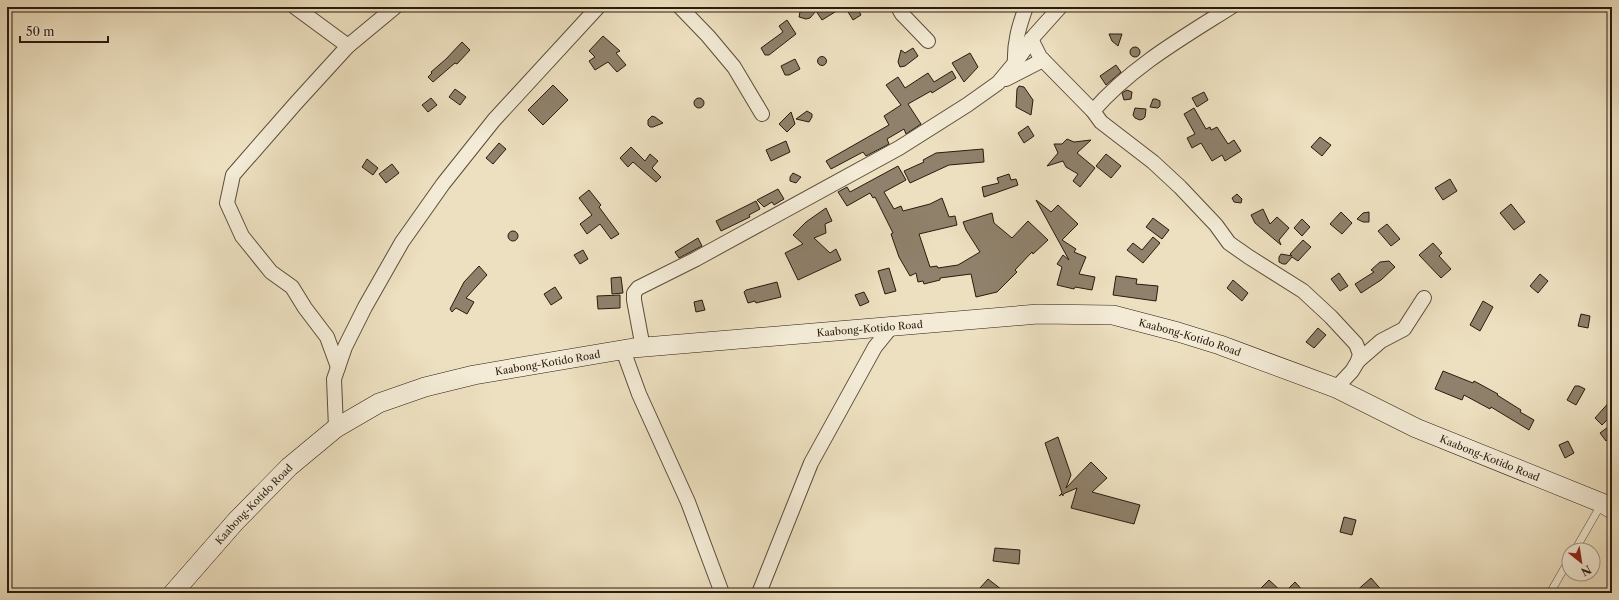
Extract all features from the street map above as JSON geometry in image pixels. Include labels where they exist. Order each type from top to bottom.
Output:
[{"type":"main road","name":"Kaabong-Kotido Road","points":[[173,593],[236,521],[289,467],[336,428],[379,403],[425,387],[474,374],[623,350],[1038,314],[1078,313],[1113,315],[1220,345],[1336,388],[1416,428],[1607,506]]},
{"type":"street","points":[[295,7],[348,46]]},
{"type":"street","points":[[338,367],[327,337],[305,308],[292,287],[271,272],[242,236],[227,202],[233,175],[348,46],[395,7]]},
{"type":"street","points":[[336,428],[334,379],[345,347],[402,242],[443,184],[494,120],[598,7]]},
{"type":"street","points":[[680,7],[708,36],[734,67],[762,114]]},
{"type":"street","points":[[898,7],[902,14],[928,41]]},
{"type":"street","points":[[1015,63],[1014,46],[1020,22],[1026,7]]},
{"type":"street","points":[[998,83],[1015,63],[1031,39],[1060,7]]},
{"type":"street","points":[[1093,111],[1120,84],[1141,66],[1231,7]]},
{"type":"street","points":[[1031,39],[1034,48],[1043,60],[1093,111],[1101,122],[1152,162],[1180,187],[1216,225],[1230,243],[1249,257],[1303,291],[1332,318],[1356,344],[1360,354],[1358,360],[1352,371],[1336,388]]},
{"type":"street","points":[[643,348],[634,300],[634,293],[638,288],[696,259],[900,148],[998,83],[1043,60]]},
{"type":"street","points":[[1358,360],[1381,341],[1404,329],[1424,298]]},
{"type":"street","points":[[759,593],[811,463],[875,347],[892,326]]},
{"type":"street","points":[[623,350],[639,394],[688,502],[722,593]]},
{"type":"lane","points":[[1581,542],[1607,506]]},
{"type":"lane","points":[[1550,593],[1561,574]]},
{"type":"building","points":[[801,7],[843,7],[822,20],[816,11],[810,18],[806,19],[799,17]]},
{"type":"building","points":[[845,7],[857,7],[861,15],[853,20]]},
{"type":"building","points":[[787,20],[796,34],[769,55],[765,55],[761,48],[783,32],[779,26]]},
{"type":"building","points":[[1109,34],[1122,34],[1118,46],[1112,41]]},
{"type":"building","points":[[603,36],[620,51],[616,53],[626,65],[617,72],[608,62],[595,70],[589,61],[595,57],[589,51]]},
{"type":"building","points":[[462,42],[470,50],[457,64],[455,63],[433,82],[428,77],[432,73],[431,72]]},
{"type":"building","points":[[1133,47],[1137,47],[1140,52],[1137,57],[1133,57],[1130,54],[1130,50]]},
{"type":"building","points":[[913,48],[918,56],[905,66],[900,67],[898,62],[901,50],[905,53]]},
{"type":"building","points":[[970,53],[978,67],[964,82],[952,63]]},
{"type":"building","points":[[822,56],[827,61],[822,66],[817,61]]},
{"type":"building","points":[[795,59],[800,69],[789,75],[785,75],[781,66]]},
{"type":"building","points":[[1116,65],[1121,72],[1106,85],[1100,76]]},
{"type":"building","points":[[952,71],[956,78],[932,93],[931,91],[908,104],[921,124],[906,134],[904,129],[887,139],[889,144],[866,156],[863,152],[831,169],[826,161],[889,125],[884,116],[901,105],[886,85],[898,77],[905,88],[928,73],[934,82]]},
{"type":"building","points":[[553,85],[568,100],[543,125],[528,110]]},
{"type":"building","points":[[1019,86],[1024,87],[1033,100],[1031,115],[1016,107],[1017,89]]},
{"type":"building","points":[[455,89],[466,97],[460,105],[449,97]]},
{"type":"building","points":[[1127,90],[1132,92],[1131,99],[1124,100],[1122,93]]},
{"type":"building","points":[[1204,92],[1208,100],[1197,107],[1192,98]]},
{"type":"building","points":[[431,98],[437,105],[428,112],[422,105]]},
{"type":"building","points":[[697,98],[701,98],[703,99],[703,107],[697,108],[694,105],[694,101]]},
{"type":"building","points":[[1153,99],[1160,101],[1160,106],[1158,108],[1150,107]]},
{"type":"building","points":[[1135,108],[1146,109],[1145,117],[1143,119],[1140,120],[1135,118],[1133,115]]},
{"type":"building","points":[[1194,108],[1206,129],[1210,127],[1211,130],[1217,127],[1228,144],[1234,140],[1241,151],[1225,161],[1222,155],[1212,161],[1201,143],[1192,148],[1187,138],[1195,134],[1184,114]]},
{"type":"building","points":[[807,111],[812,114],[809,122],[796,119]]},
{"type":"building","points":[[791,112],[795,124],[787,132],[779,124]]},
{"type":"building","points":[[652,116],[663,123],[650,127],[648,125],[648,120]]},
{"type":"building","points":[[1028,126],[1034,136],[1024,143],[1018,133]]},
{"type":"building","points":[[1320,137],[1331,145],[1322,156],[1311,147]]},
{"type":"building","points":[[1067,139],[1074,142],[1091,140],[1077,153],[1095,168],[1080,187],[1073,181],[1078,174],[1066,167],[1063,161],[1047,166],[1058,153],[1054,144],[1062,144]]},
{"type":"building","points":[[786,141],[790,152],[771,161],[766,150]]},
{"type":"building","points":[[499,143],[506,149],[493,164],[486,158]]},
{"type":"building","points":[[631,147],[645,161],[650,154],[658,161],[652,168],[661,177],[656,182],[633,162],[628,167],[620,158]]},
{"type":"building","points":[[983,149],[984,162],[949,165],[910,183],[904,171],[924,162],[923,160],[936,153]]},
{"type":"building","points":[[1106,154],[1121,166],[1111,178],[1096,166]]},
{"type":"building","points":[[367,159],[378,168],[373,175],[362,167]]},
{"type":"building","points":[[392,164],[399,173],[386,183],[379,174]]},
{"type":"building","points":[[898,166],[906,180],[884,192],[894,209],[901,206],[903,211],[930,204],[942,198],[949,217],[955,216],[957,225],[919,234],[930,267],[937,266],[938,268],[958,265],[980,252],[966,230],[963,222],[992,213],[994,223],[1012,238],[1028,221],[1048,240],[1033,254],[1032,252],[1015,270],[1017,272],[997,292],[976,297],[971,274],[940,278],[940,280],[924,284],[923,281],[918,282],[916,273],[910,276],[899,257],[891,234],[893,233],[875,197],[873,198],[870,193],[847,206],[838,192],[847,187],[850,192]]},
{"type":"building","points":[[793,173],[801,177],[796,183],[790,181],[790,177]]},
{"type":"building","points":[[1009,174],[1011,180],[1016,179],[1018,185],[984,197],[982,187],[999,183],[997,178]]},
{"type":"building","points":[[1450,179],[1457,191],[1443,200],[1435,188]]},
{"type":"building","points":[[778,189],[784,199],[774,205],[772,202],[764,207],[757,200]]},
{"type":"building","points":[[589,190],[601,205],[599,207],[619,234],[611,239],[600,224],[587,234],[580,224],[592,215],[579,198]]},
{"type":"building","points":[[1237,194],[1242,199],[1241,203],[1234,202],[1232,198]]},
{"type":"building","points":[[1036,200],[1051,212],[1058,205],[1078,224],[1062,240],[1076,249],[1074,252],[1086,257],[1079,274],[1095,277],[1092,290],[1075,287],[1074,289],[1057,285],[1062,267],[1057,264],[1063,255],[1069,260]]},
{"type":"building","points":[[756,201],[760,209],[749,215],[750,217],[721,231],[716,221]]},
{"type":"building","points":[[1511,204],[1525,222],[1514,230],[1500,213]]},
{"type":"building","points":[[826,208],[832,221],[825,224],[826,233],[814,238],[830,253],[836,249],[841,260],[798,280],[785,253],[803,244],[793,235],[806,222]]},
{"type":"building","points":[[1263,209],[1270,224],[1277,217],[1289,228],[1279,240],[1281,245],[1255,223],[1251,215]]},
{"type":"building","points":[[1341,212],[1352,223],[1342,234],[1330,224]]},
{"type":"building","points":[[1369,212],[1369,222],[1363,222],[1357,219],[1363,213]]},
{"type":"building","points":[[1153,218],[1169,230],[1162,239],[1146,227]]},
{"type":"building","points":[[1302,219],[1310,227],[1302,236],[1294,228]]},
{"type":"building","points":[[1387,224],[1400,239],[1391,246],[1378,231]]},
{"type":"building","points":[[511,231],[515,231],[517,232],[517,240],[511,241],[508,238],[508,234]]},
{"type":"building","points":[[1153,237],[1160,243],[1143,263],[1127,250],[1133,243],[1142,250]]},
{"type":"building","points":[[698,238],[702,246],[679,258],[675,252]]},
{"type":"building","points":[[1303,240],[1311,247],[1298,261],[1292,257],[1286,264],[1279,262],[1279,257],[1281,254],[1292,256],[1290,254]]},
{"type":"building","points":[[1433,243],[1442,253],[1439,256],[1451,269],[1441,278],[1419,255]]},
{"type":"building","points":[[583,250],[588,259],[580,264],[574,255]]},
{"type":"building","points":[[1389,261],[1395,267],[1381,280],[1361,293],[1355,284],[1374,272],[1371,270],[1380,262]]},
{"type":"building","points":[[479,266],[487,275],[466,298],[474,302],[467,314],[456,308],[452,312],[450,309],[464,282]]},
{"type":"building","points":[[889,268],[896,291],[885,294],[878,271]]},
{"type":"building","points":[[1339,273],[1348,286],[1340,291],[1331,279]]},
{"type":"building","points":[[1540,274],[1548,281],[1538,293],[1530,286]]},
{"type":"building","points":[[1116,276],[1137,279],[1136,284],[1158,286],[1156,301],[1113,295]]},
{"type":"building","points":[[621,277],[623,293],[612,294],[611,278]]},
{"type":"building","points":[[1233,280],[1248,293],[1242,301],[1227,288]]},
{"type":"building","points":[[777,282],[781,297],[756,303],[755,301],[748,303],[744,292],[746,290]]},
{"type":"building","points":[[555,287],[562,298],[551,305],[544,294]]},
{"type":"building","points":[[864,292],[869,302],[860,306],[855,295]]},
{"type":"building","points":[[620,295],[620,308],[598,309],[597,296]]},
{"type":"building","points":[[702,300],[705,310],[696,312],[694,302]]},
{"type":"building","points":[[1483,301],[1493,307],[1480,331],[1470,325]]},
{"type":"building","points":[[1581,314],[1590,316],[1588,328],[1578,326]]},
{"type":"building","points":[[1318,328],[1326,335],[1314,348],[1306,342]]},
{"type":"building","points":[[1443,371],[1473,383],[1474,381],[1498,394],[1497,395],[1521,410],[1520,412],[1534,420],[1529,430],[1491,407],[1490,409],[1464,395],[1462,400],[1435,389]]},
{"type":"building","points":[[1575,386],[1585,389],[1576,405],[1567,400]]},
{"type":"building","points":[[1612,399],[1612,415],[1602,425],[1595,418]]},
{"type":"building","points":[[1612,424],[1612,436],[1606,441],[1600,433]]},
{"type":"building","points":[[1058,437],[1071,475],[1066,488],[1091,462],[1107,478],[1092,492],[1140,505],[1134,524],[1071,508],[1077,488],[1063,494],[1063,496],[1062,494],[1059,496],[1062,493],[1045,443]]},
{"type":"building","points":[[1568,441],[1574,453],[1565,458],[1559,445]]},
{"type":"building","points":[[1344,517],[1356,520],[1352,535],[1340,532]]},
{"type":"building","points":[[995,548],[1020,550],[1019,564],[993,561]]},
{"type":"building","points":[[1371,578],[1384,593],[1354,593]]},
{"type":"building","points":[[988,579],[1006,593],[986,593],[980,588]]},
{"type":"building","points":[[1269,580],[1283,593],[1256,593]]},
{"type":"building","points":[[1295,582],[1305,593],[1284,593]]}]
